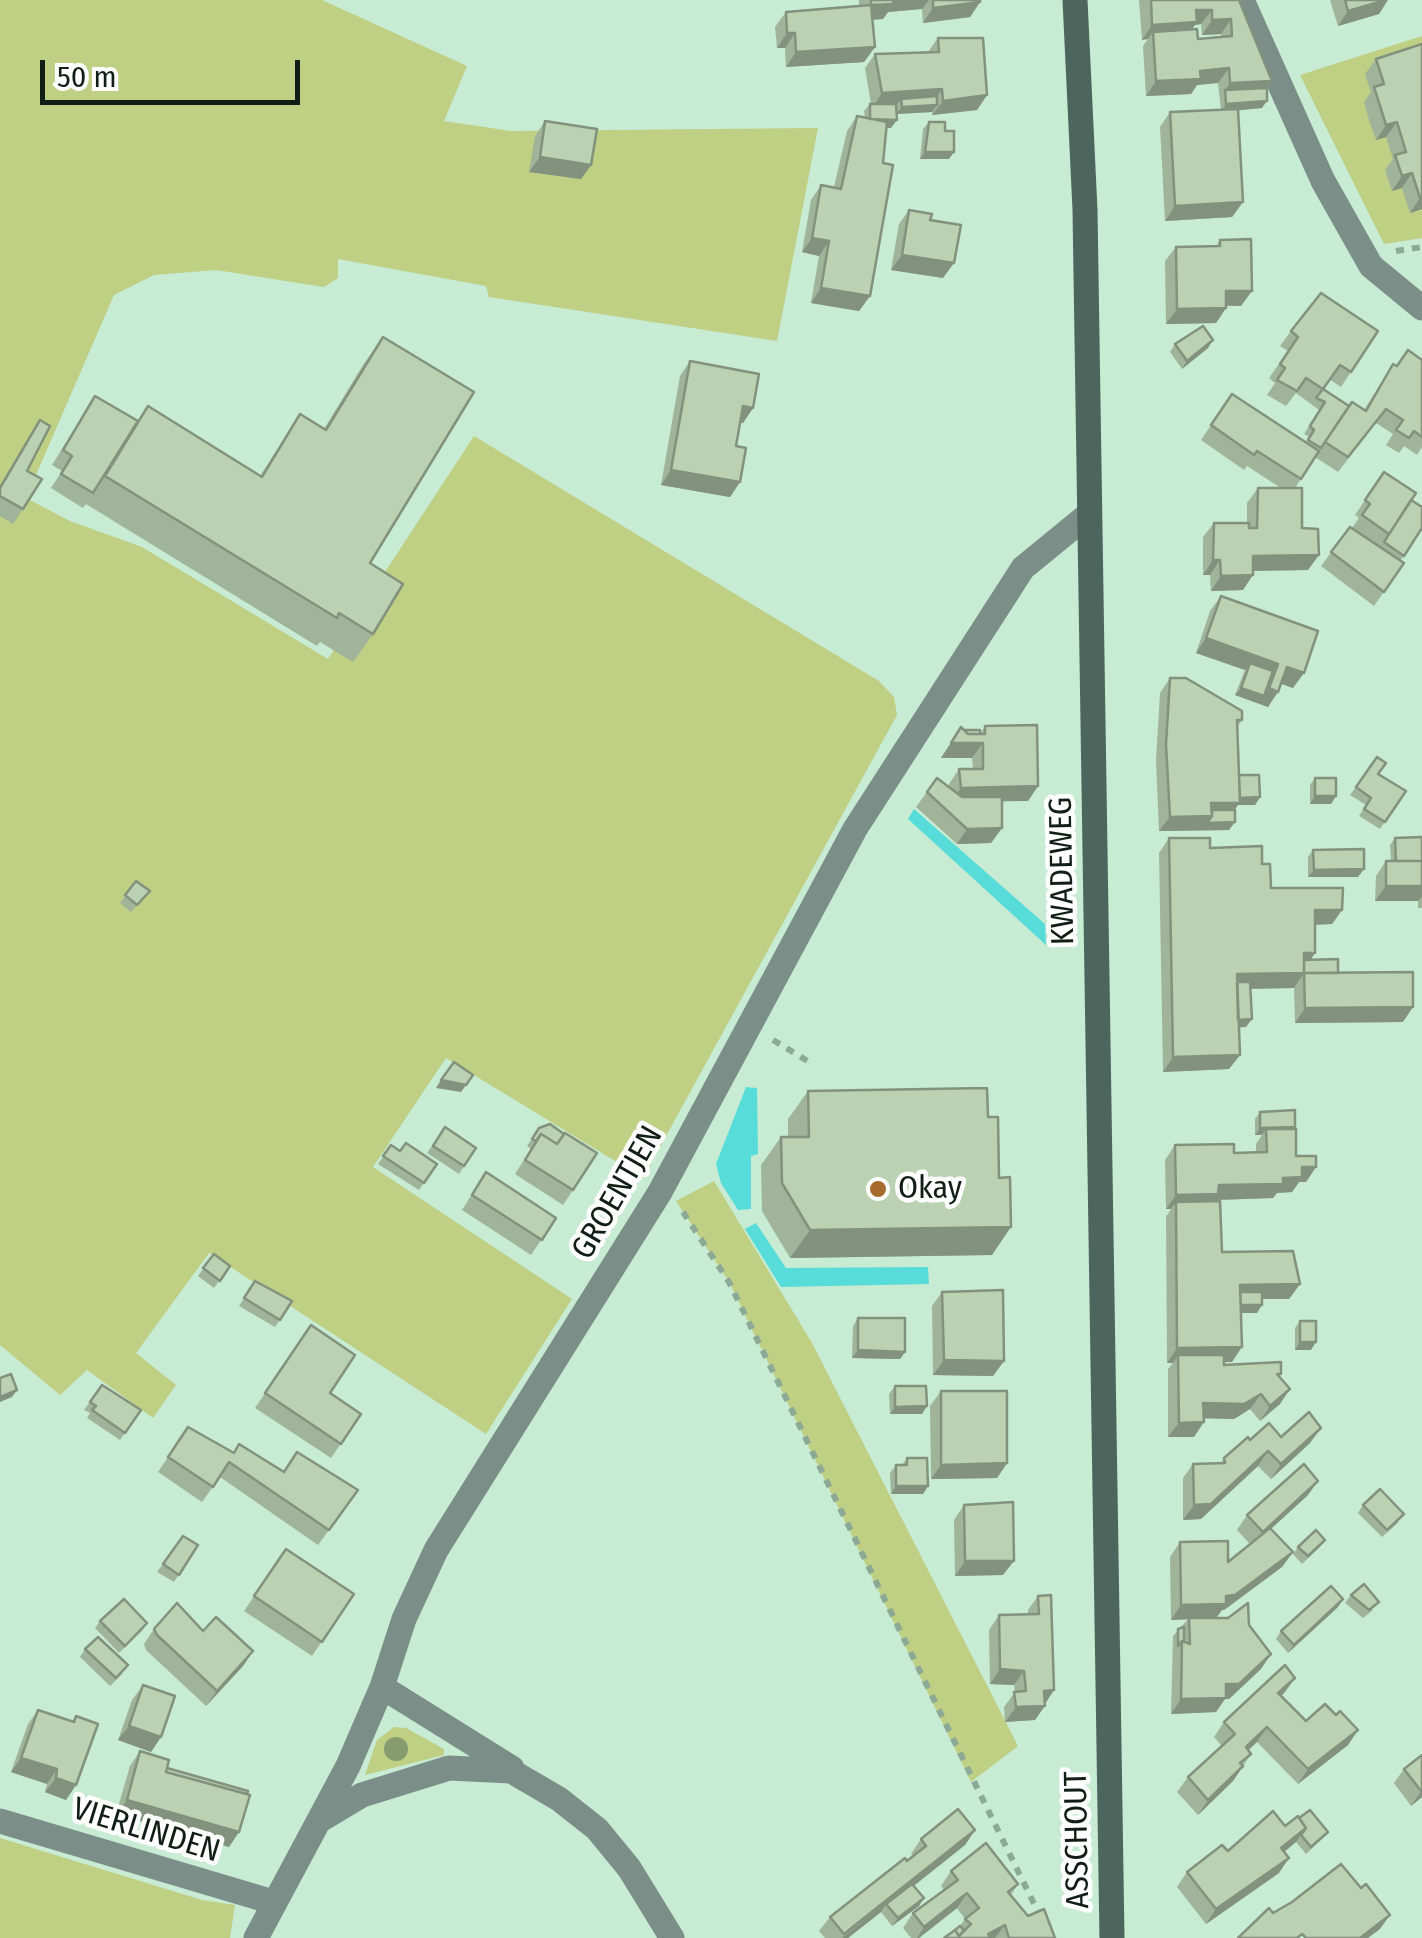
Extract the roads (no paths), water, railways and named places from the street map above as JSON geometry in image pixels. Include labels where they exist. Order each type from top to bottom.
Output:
[{"type":"main road","name":"KWADEWEG","points":[[1075,0],[1085,210],[1108,1740]]},
{"type":"main road","name":"ASSCHOUT","points":[[1108,1740],[1112,1938]]},
{"type":"street","points":[[1242,0],[1322,181],[1371,266],[1422,308]]},
{"type":"street","name":"GROENTJEN","points":[[256,1938],[322,1819],[382,1687],[404,1619],[436,1550],[660,1192],[746,1024],[855,829],[1024,568],[1090,514]]},
{"type":"street","points":[[382,1687],[533,1782],[597,1829],[629,1868],[672,1938]]},
{"type":"street","points":[[322,1819],[362,1795],[449,1768],[492,1768],[533,1782]]},
{"type":"street","name":"VIERLINDEN","points":[[0,1821],[273,1902]]},
{"type":"water","points":[[914,809],[1045,924],[1046,945],[908,819]]},
{"type":"water","points":[[746,1087],[757,1088],[758,1154],[751,1156],[751,1209],[738,1210],[721,1183],[716,1164]]},
{"type":"water","points":[[756,1223],[786,1268],[928,1267],[929,1284],[781,1287],[745,1229]]},
{"type":"place","name":"Okay","points":[[878,1189]]}]
